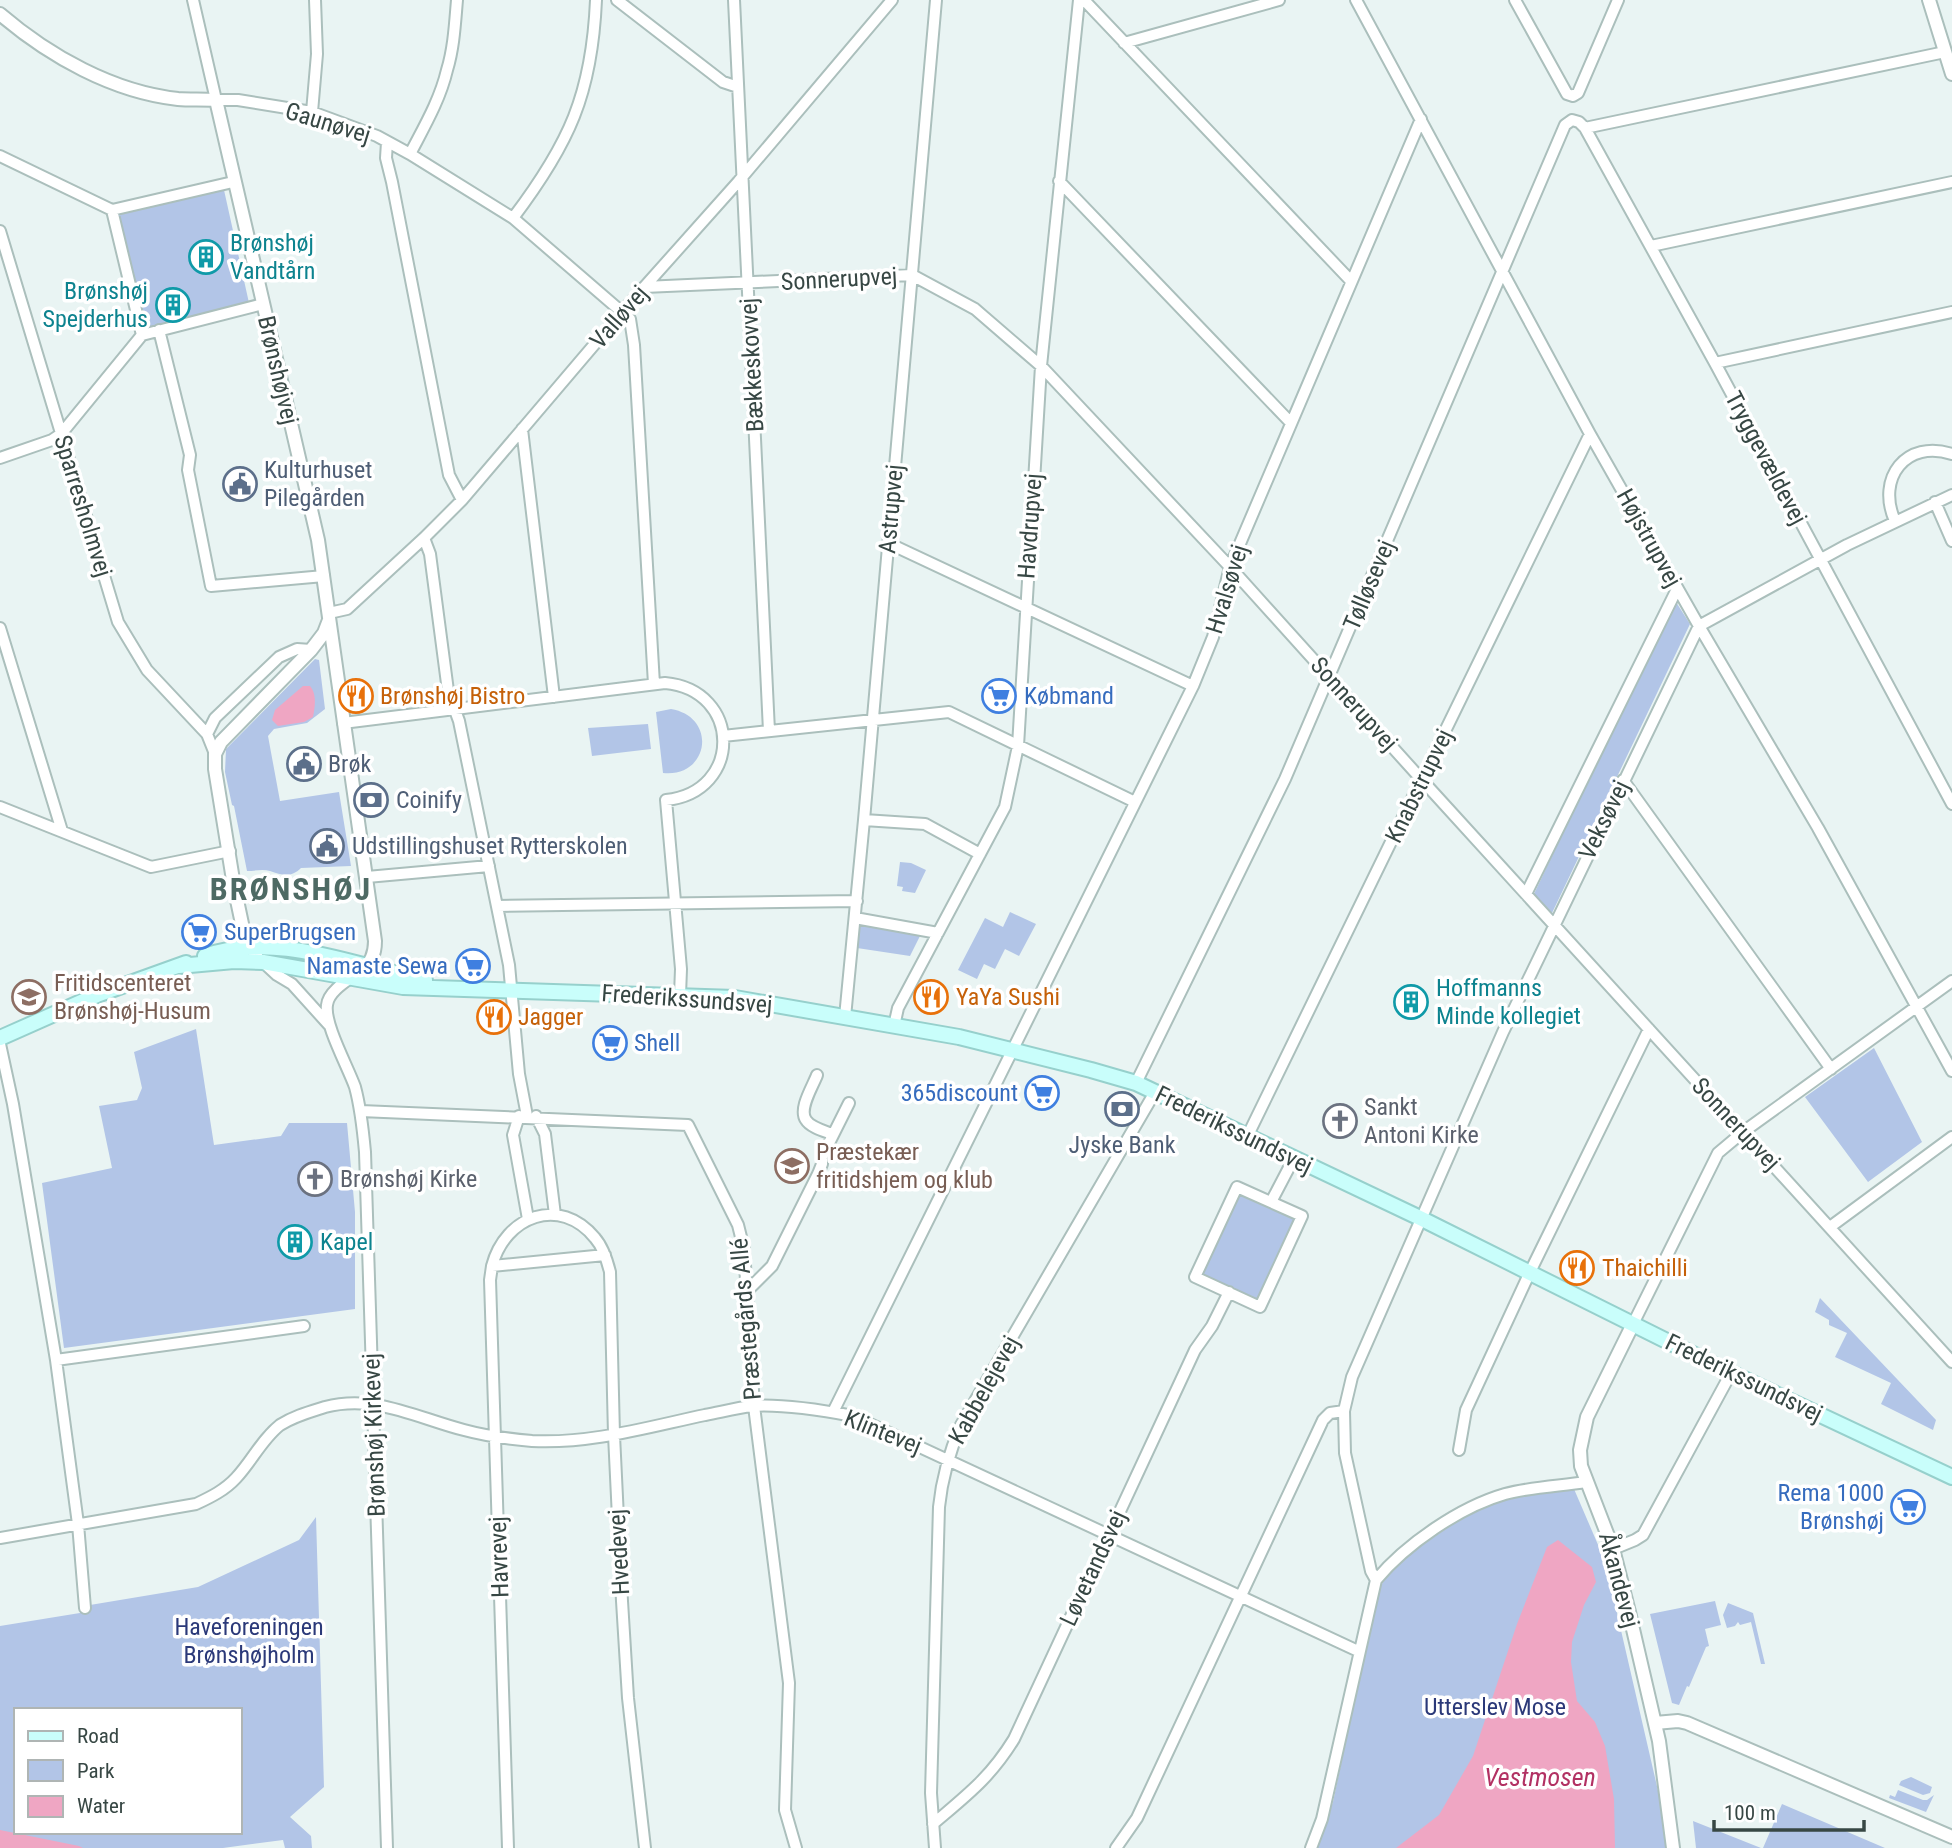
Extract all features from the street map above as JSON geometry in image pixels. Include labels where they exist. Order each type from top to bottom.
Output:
[{"type":"main road","name":"Frederikssundsvej","points":[[0,1038],[104,992],[211,954],[250,947],[297,950],[457,987]]},
{"type":"main road","name":"Frederikssundsvej","points":[[178,966],[234,961],[263,962],[403,986],[736,998],[959,1037],[1136,1083],[1293,1160],[1420,1218],[1731,1373],[1952,1477]]},
{"type":"street","name":"Brønshøjvej","points":[[193,0],[324,576],[375,941],[367,966]]},
{"type":"street","points":[[312,113],[317,54],[315,0]]},
{"type":"street","points":[[410,154],[437,101],[448,69],[457,0]]},
{"type":"street","points":[[513,218],[543,179],[576,114],[588,75],[596,0]]},
{"type":"street","points":[[617,0],[723,82],[738,87]]},
{"type":"street","name":"Bækkeskovvej","points":[[734,0],[769,731]]},
{"type":"street","name":"Valløvej","points":[[329,616],[347,609],[462,500],[622,312],[742,177],[891,0]]},
{"type":"street","name":"Astrupvej","points":[[845,1017],[936,0]]},
{"type":"street","points":[[1082,0],[1351,281]]},
{"type":"street","name":"Havdrupvej","points":[[894,1026],[898,1008],[1004,807],[1018,746],[1024,608],[1041,366],[1059,181],[1082,0]]},
{"type":"street","points":[[1124,43],[1279,0]]},
{"type":"street","name":"Højstrupvej","points":[[1356,0],[1590,434],[1677,589],[1818,828],[1952,1071]]},
{"type":"street","points":[[1515,0],[1567,94],[1573,96],[1578,93],[1618,0]]},
{"type":"street","points":[[1928,0],[1952,75]]},
{"type":"street","name":"Gaunøvej","points":[[0,14],[26,37],[105,79],[145,93],[179,99],[238,100],[312,113],[387,142],[513,218],[622,312]]},
{"type":"street","points":[[1585,128],[1945,51]]},
{"type":"street","name":"Hvalsøvej","points":[[833,1412],[1193,686],[1213,637],[1230,567],[1421,119]]},
{"type":"street","name":"Tryggevældevej","points":[[1572,120],[1579,121],[1585,128],[1651,246],[1952,804]]},
{"type":"street","name":"Tølløsevej","points":[[1136,1083],[1285,779],[1565,125],[1572,120]]},
{"type":"street","points":[[387,142],[386,158],[449,474],[462,500]]},
{"type":"street","points":[[0,156],[112,210],[233,182]]},
{"type":"street","points":[[1059,181],[1291,423]]},
{"type":"street","points":[[1651,246],[1952,182]]},
{"type":"street","points":[[112,210],[142,335]]},
{"type":"street","name":"Sparresholmvej","points":[[0,231],[118,622],[147,670],[207,734],[215,754]]},
{"type":"street","name":"Sonnerupvej","points":[[644,288],[912,275],[975,309],[1041,366],[1230,567],[1649,1030],[1951,1358]]},
{"type":"street","points":[[0,458],[52,440],[61,434],[142,335],[263,304]]},
{"type":"street","points":[[622,312],[630,319],[634,345],[654,684]]},
{"type":"street","points":[[1715,363],[1952,312]]},
{"type":"street","points":[[159,330],[190,455],[188,470],[211,586],[324,576]]},
{"type":"street","points":[[522,429],[554,697]]},
{"type":"street","name":"Knabstrupvej","points":[[1247,1137],[1590,434]]},
{"type":"street","points":[[1895,521],[1887,492],[1891,477],[1900,464],[1912,455],[1926,450],[1941,450],[1952,454]]},
{"type":"street","points":[[1699,626],[1820,559],[1952,495]]},
{"type":"street","points":[[1935,502],[1952,541]]},
{"type":"street","points":[[424,538],[430,554],[448,691],[459,721],[512,989],[511,1005],[528,1116],[545,1133],[555,1215]]},
{"type":"street","points":[[888,543],[1193,686]]},
{"type":"street","name":"Veksøvej","points":[[1526,894],[1677,589]]},
{"type":"street","points":[[263,962],[245,938],[234,886],[215,769],[215,754],[231,730],[311,650],[324,633],[329,616]]},
{"type":"street","name":"Veksøvej","points":[[1376,1580],[1371,1571],[1345,1453],[1344,1411],[1352,1377],[1420,1218],[1553,924],[1699,626]]},
{"type":"street","points":[[0,628],[62,831]]},
{"type":"street","points":[[207,734],[215,718],[279,657],[297,649],[311,650],[329,657],[338,684]]},
{"type":"street","points":[[344,723],[654,684],[676,684],[705,698],[718,715],[723,736],[721,757],[712,777],[705,785],[687,796],[666,800],[681,969],[680,995]]},
{"type":"street","points":[[723,736],[949,712],[1135,802]]},
{"type":"street","points":[[1623,780],[1831,1069]]},
{"type":"street","points":[[0,807],[151,867],[230,851]]},
{"type":"street","points":[[864,820],[925,824],[980,854]]},
{"type":"street","points":[[367,877],[489,866]]},
{"type":"street","points":[[497,906],[857,901]]},
{"type":"street","points":[[855,918],[938,933]]},
{"type":"street","name":"Brønshøj Kirkevej","points":[[263,962],[292,984],[331,1027]]},
{"type":"street","points":[[352,977],[367,966]]},
{"type":"street","name":"Brønshøj Kirkevej","points":[[352,977],[330,996],[327,1003],[331,1027],[361,1111],[365,1152],[387,1848]]},
{"type":"street","points":[[1633,1324],[1718,1153],[1743,1132],[1952,981]]},
{"type":"street","points":[[1459,1450],[1466,1410],[1530,1272],[1649,1030]]},
{"type":"street","points":[[0,1045],[13,1104],[56,1360],[78,1524],[85,1608]]},
{"type":"street","points":[[817,1075],[806,1104],[804,1118],[807,1123],[832,1134]]},
{"type":"street","name":"Kabbelejevej","points":[[935,1848],[931,1793],[939,1507],[941,1482],[947,1459],[961,1425],[1155,1092]]},
{"type":"street","points":[[748,1290],[772,1266],[818,1174],[832,1134],[849,1103]]},
{"type":"street","name":"Præstegårds Allé","points":[[361,1111],[528,1116],[688,1125],[737,1225],[744,1249],[754,1406],[789,1683],[785,1810],[796,1848]]},
{"type":"street","points":[[528,1116],[513,1135],[528,1219]]},
{"type":"street","points":[[1830,1227],[1952,1137]]},
{"type":"street","points":[[1271,1202],[1293,1160]]},
{"type":"street","points":[[1237,1186],[1302,1216],[1260,1307],[1229,1292],[1195,1277],[1237,1186]]},
{"type":"street","points":[[555,1215],[571,1219],[586,1227],[598,1240],[605,1255],[492,1266],[496,1251],[504,1238],[514,1227],[528,1219],[555,1215]]},
{"type":"street","name":"Hvedevej","points":[[605,1255],[611,1287],[614,1435],[628,1698],[646,1848]]},
{"type":"street","name":"Havrevej","points":[[492,1266],[490,1280],[508,1848]]},
{"type":"street","name":"Løvetandsvej","points":[[933,1824],[985,1780],[1014,1739],[1195,1350],[1212,1326],[1229,1292]]},
{"type":"street","name":"Åkandevej","points":[[1633,1324],[1587,1417],[1580,1450],[1586,1482],[1613,1549],[1655,1723],[1673,1848]]},
{"type":"street","points":[[56,1360],[303,1326]]},
{"type":"street","points":[[1613,1549],[1643,1535],[1731,1373]]},
{"type":"street","name":"Klintevej","points":[[0,1538],[196,1504],[223,1490],[236,1479],[266,1439],[288,1420],[329,1406],[373,1403],[406,1410],[462,1430],[534,1441],[614,1435],[754,1406],[833,1412],[853,1416],[1358,1651]]},
{"type":"street","points":[[1116,1848],[1137,1818],[1323,1420],[1330,1413],[1344,1411]]},
{"type":"street","points":[[1311,1848],[1322,1819],[1376,1580],[1392,1561],[1420,1539],[1482,1502],[1506,1494],[1586,1482]]},
{"type":"street","points":[[1655,1723],[1687,1723],[1952,1837]]},
{"type":"green space","points":[[224,190],[249,303],[145,328],[118,215]]},
{"type":"green space","points":[[1676,602],[1690,624],[1552,913],[1534,894],[1671,605]]},
{"type":"green space","points":[[315,659],[319,660],[325,709],[307,723],[274,729],[268,736],[280,801],[339,792],[351,866],[301,868],[286,875],[267,870],[247,871],[225,772],[226,749]]},
{"type":"green space","points":[[671,709],[686,714],[696,723],[702,746],[698,757],[690,766],[678,772],[663,773],[656,712]]},
{"type":"green space","points":[[648,724],[651,749],[592,756],[588,728]]},
{"type":"green space","points":[[900,862],[911,863],[926,870],[915,893],[902,891],[903,887],[897,886]]},
{"type":"green space","points":[[1010,912],[1036,924],[1019,956],[1005,949],[995,969],[984,964],[977,979],[958,970],[985,918],[1003,927]]},
{"type":"green space","points":[[860,923],[921,934],[910,956],[857,948]]},
{"type":"green space","points":[[196,1029],[214,1145],[281,1136],[289,1123],[347,1123],[355,1212],[355,1309],[64,1348],[42,1183],[112,1168],[99,1106],[137,1100],[142,1088],[134,1052]]},
{"type":"green space","points":[[1874,1048],[1922,1142],[1868,1182],[1805,1097]]},
{"type":"green space","points":[[1237,1192],[1297,1221],[1258,1302],[1202,1275]]},
{"type":"green space","points":[[1820,1298],[1936,1420],[1933,1430],[1881,1404],[1891,1383],[1835,1357],[1847,1333],[1829,1325],[1829,1320],[1815,1312]]},
{"type":"green space","name":"Utterslev Mose","points":[[1574,1489],[1605,1561],[1662,1808],[1666,1848],[1317,1848],[1333,1802],[1378,1589],[1398,1562],[1463,1517],[1509,1498]]},
{"type":"green space","name":"Haveforeningen Brønshøjholm","points":[[316,1517],[324,1787],[290,1817],[311,1836],[312,1848],[285,1848],[283,1840],[223,1848],[0,1848],[0,1626],[86,1612],[90,1605],[198,1587],[299,1540]]},
{"type":"green space","points":[[1715,1601],[1721,1625],[1705,1629],[1709,1646],[1706,1647],[1679,1705],[1672,1703],[1650,1614]]},
{"type":"green space","points":[[1728,1603],[1753,1613],[1765,1664],[1761,1664],[1751,1622],[1740,1625],[1738,1622],[1727,1628],[1723,1615]]},
{"type":"green space","points":[[1911,1777],[1932,1787],[1930,1793],[1923,1795],[1899,1785],[1901,1781]]},
{"type":"green space","points":[[1898,1790],[1923,1800],[1934,1795],[1926,1812],[1889,1798],[1890,1795],[1895,1797]]},
{"type":"green space","points":[[1782,1804],[1885,1848],[1763,1848]]},
{"type":"green space","points":[[1693,1821],[1761,1848],[1696,1848]]},
{"type":"water","points":[[303,686],[310,686],[314,693],[313,717],[304,722],[278,726],[272,720],[275,710]]},
{"type":"water","name":"Vestmosen","points":[[1558,1540],[1592,1567],[1596,1582],[1584,1605],[1572,1642],[1571,1662],[1577,1701],[1595,1722],[1605,1746],[1614,1799],[1615,1848],[1396,1848],[1439,1815],[1473,1756],[1517,1624],[1547,1547]]},
{"type":"water","points":[[0,1830],[83,1848],[0,1848]]},
{"type":"place","name":"Brønshøj Vandtårn","points":[[206,257]]},
{"type":"place","name":"Brønshøj Spejderhus","points":[[173,305]]},
{"type":"place","name":"Kulturhuset Pilegården","points":[[240,484]]},
{"type":"place","name":"Brønshøj Bistro","points":[[356,696]]},
{"type":"place","name":"Købmand","points":[[999,696]]},
{"type":"place","name":"Brøk","points":[[304,764]]},
{"type":"place","name":"Coinify","points":[[371,800]]},
{"type":"place","name":"Udstillingshuset Rytterskolen","points":[[327,846]]},
{"type":"place","name":"SuperBrugsen","points":[[199,932]]},
{"type":"place","name":"Namaste Sewa","points":[[473,966]]},
{"type":"place","name":"Fritidscenteret Brønshøj-Husum","points":[[29,997]]},
{"type":"place","name":"YaYa Sushi","points":[[931,997]]},
{"type":"place","name":"Hoffmanns Minde kollegiet","points":[[1411,1002]]},
{"type":"place","name":"Jagger","points":[[494,1017]]},
{"type":"place","name":"Shell","points":[[610,1043]]},
{"type":"place","name":"365discount","points":[[1042,1093]]},
{"type":"place","name":"Jyske Bank","points":[[1122,1109]]},
{"type":"place","name":"Sankt Antoni Kirke","points":[[1340,1121]]},
{"type":"place","name":"Præstekær fritidshjem og klub","points":[[792,1166]]},
{"type":"place","name":"Brønshøj Kirke","points":[[315,1179]]},
{"type":"place","name":"Kapel","points":[[295,1242]]},
{"type":"place","name":"Thaichilli","points":[[1577,1268]]},
{"type":"place","name":"Rema 1000 Brønshøj","points":[[1908,1507]]},
{"type":"district","name":"BRØNSHØJ","points":[[291,889]]}]
